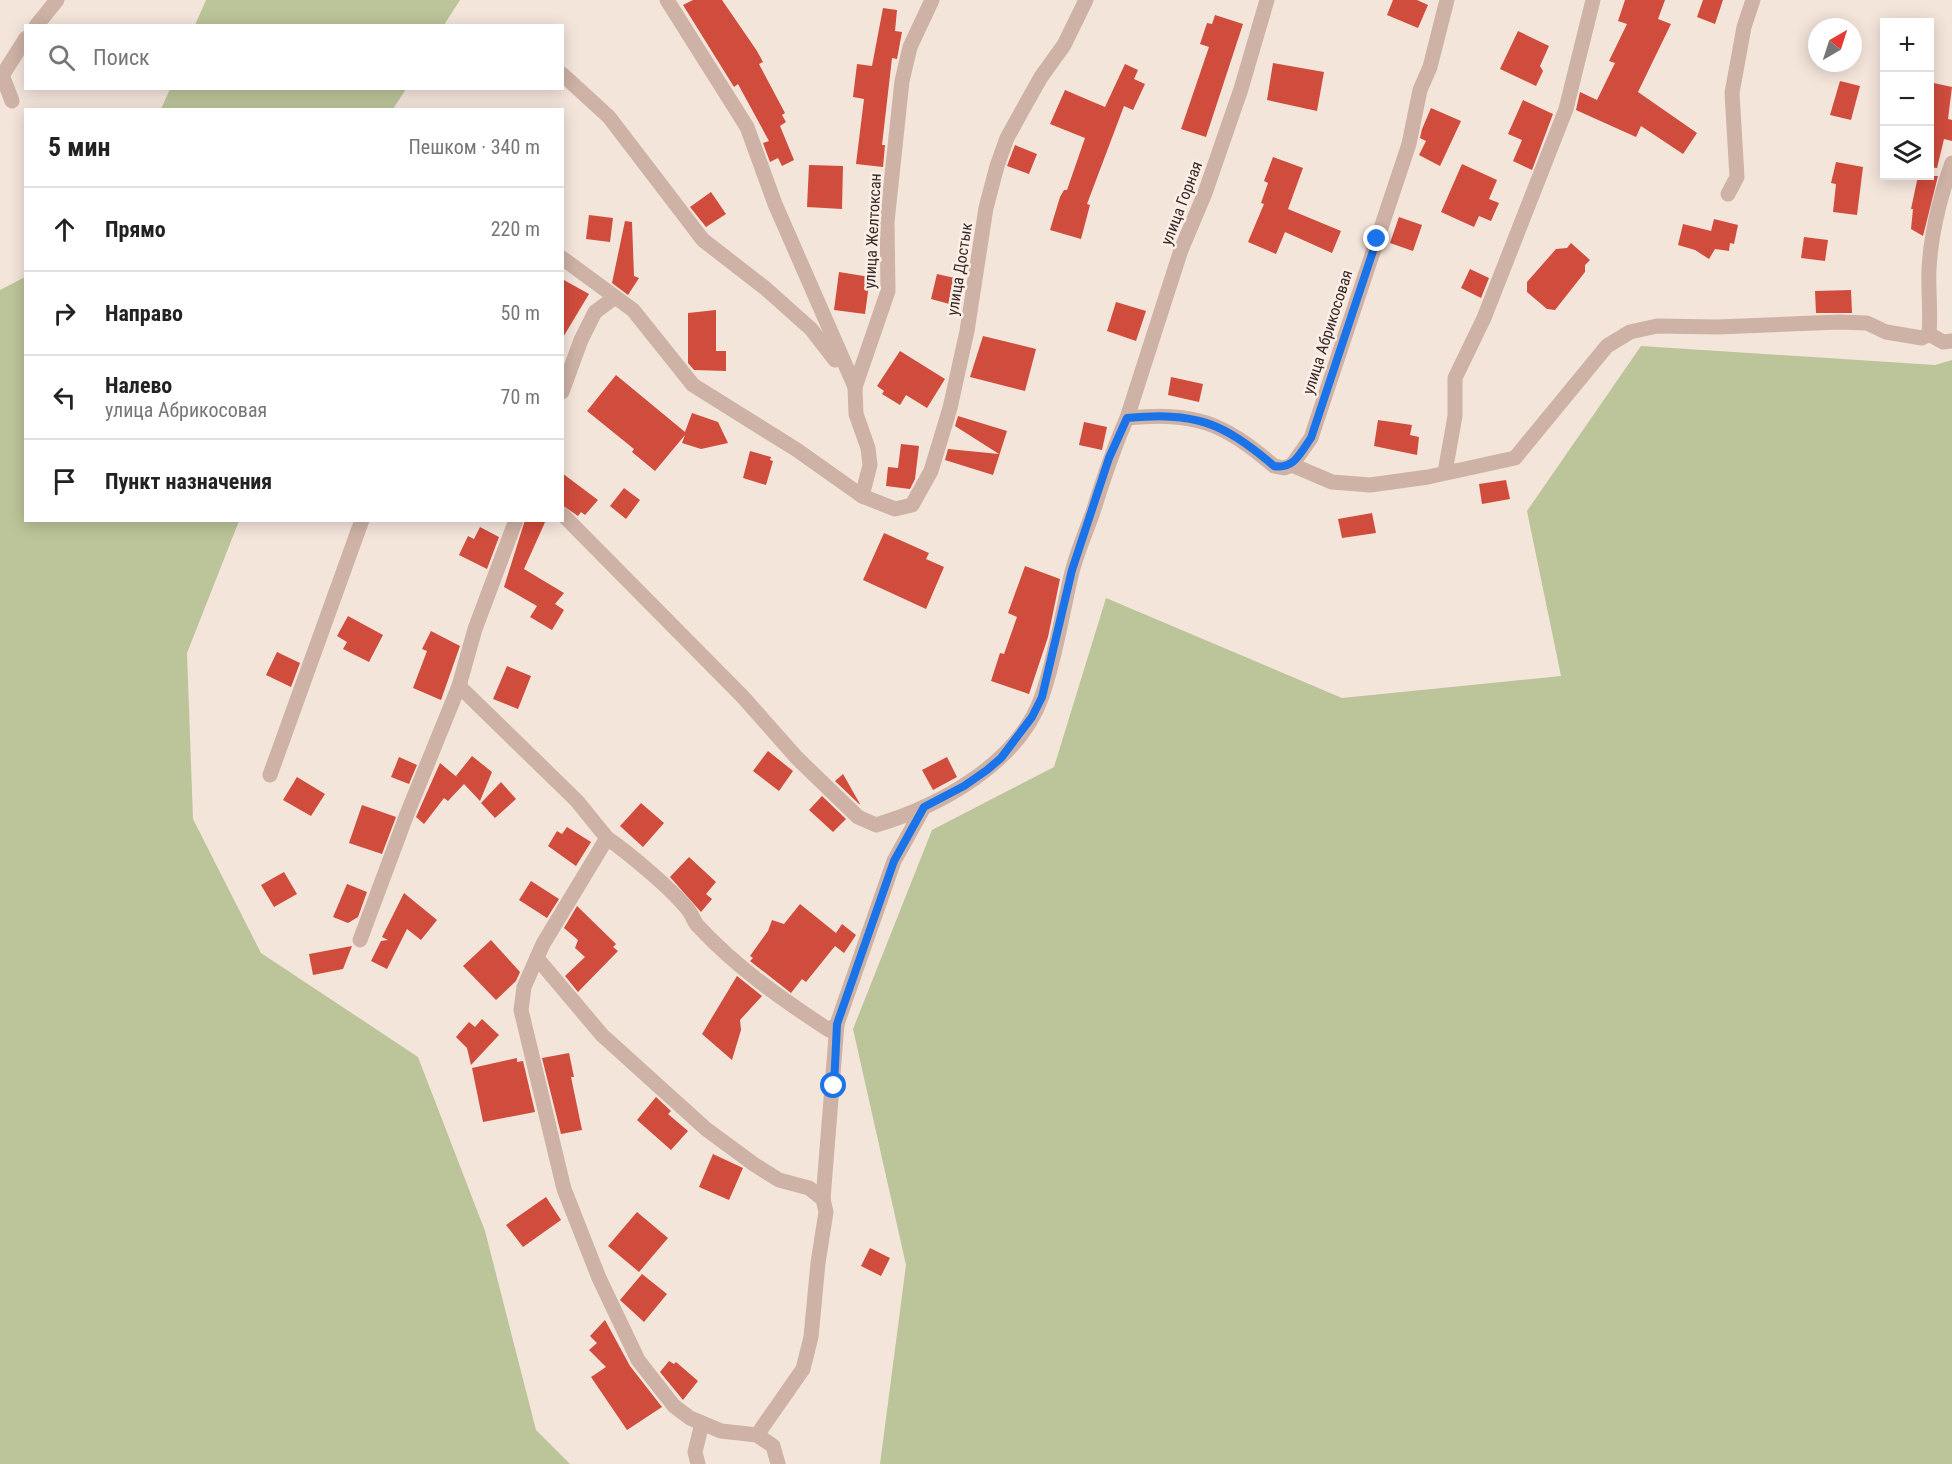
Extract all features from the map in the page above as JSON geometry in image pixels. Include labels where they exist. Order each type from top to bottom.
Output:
[{"type":"street","points":[[38,24],[57,0]]},
{"type":"street","points":[[667,0],[747,127],[775,204],[855,387]]},
{"type":"street","name":"улица Желтоксан","points":[[862,496],[870,465],[868,448],[856,414],[855,387],[888,291],[887,222],[902,81],[910,47],[932,0]]},
{"type":"street","name":"улица Достык","points":[[564,259],[600,283],[614,298],[633,310],[693,385],[797,450],[862,496],[895,509],[912,505],[931,471],[950,408],[968,331],[986,208],[997,166],[1007,138],[1041,77],[1064,45],[1086,0]]},
{"type":"street","name":"улица Горная","points":[[564,516],[743,697],[797,758],[858,817],[876,825],[924,807],[964,786],[987,770],[1001,758],[1032,717],[1045,687],[1072,570],[1109,458],[1127,418],[1181,250],[1205,193],[1241,89],[1267,0]]},
{"type":"street","name":"улица Абрикосовая","points":[[1292,465],[1311,438],[1409,144],[1420,90],[1430,67],[1447,0]]},
{"type":"street","points":[[1445,472],[1455,416],[1455,378],[1484,318],[1566,109],[1593,0]]},
{"type":"street","points":[[1728,194],[1737,177],[1732,93],[1744,27],[1753,0]]},
{"type":"street","points":[[12,101],[3,71],[24,41]]},
{"type":"street","points":[[564,76],[609,117],[703,240],[765,288],[811,329],[855,387]]},
{"type":"street","points":[[1929,334],[1932,234],[1952,163]]},
{"type":"street","points":[[564,387],[581,340],[595,312],[614,298]]},
{"type":"street","points":[[1127,418],[1161,415],[1193,418],[1217,425],[1274,466],[1284,468],[1292,465],[1332,482],[1370,485],[1428,477],[1515,458],[1607,346],[1630,332],[1657,326],[1718,327],[1839,322],[1867,323],[1886,332],[1922,338],[1929,334]]},
{"type":"street","points":[[1929,334],[1943,342],[1952,341]]},
{"type":"street","points":[[270,775],[361,522]]},
{"type":"street","points":[[360,940],[407,814],[459,686],[475,629],[515,522]]},
{"type":"street","points":[[459,686],[577,801],[607,838],[681,903],[696,925],[717,945],[787,1003],[829,1030],[837,1024]]},
{"type":"street","points":[[757,1435],[803,1369],[811,1337],[818,1263],[826,1212],[823,1199],[837,1024],[894,861],[924,807]]},
{"type":"street","points":[[607,838],[555,922],[524,987],[521,1010],[564,1189],[599,1278],[638,1360],[674,1406],[702,1424],[721,1431],[757,1435],[772,1446],[778,1464]]},
{"type":"street","points":[[537,958],[602,1035],[706,1129],[754,1166],[779,1180],[809,1188],[823,1199]]},
{"type":"street","points":[[698,1464],[695,1452],[702,1424]]},
{"type":"green space","points":[[206,0],[460,0],[445,24],[195,24]]},
{"type":"green space","points":[[169,90],[405,90],[394,108],[161,108]]},
{"type":"green space","points":[[24,278],[24,522],[239,522],[187,653],[193,819],[261,953],[418,1057],[485,1231],[536,1430],[570,1464],[0,1464],[0,290]]},
{"type":"green space","points":[[1641,346],[1935,365],[1952,360],[1952,1464],[880,1464],[906,1265],[853,1029],[932,830],[1054,767],[1106,598],[1342,698],[1561,676],[1527,511]]},
{"type":"building","points":[[693,0],[722,0],[757,51],[763,62],[759,64],[785,113],[782,115],[786,122],[780,126],[794,160],[782,166],[778,158],[770,162],[763,143],[769,141],[738,84],[734,87],[683,5]]},
{"type":"building","points":[[1393,0],[1417,0],[1428,5],[1418,28],[1387,15]]},
{"type":"building","points":[[1625,0],[1665,0],[1658,19],[1671,24],[1638,92],[1697,133],[1683,154],[1641,126],[1636,137],[1576,110],[1580,92],[1597,100],[1615,63],[1609,61],[1627,24],[1618,21]]},
{"type":"building","points":[[1703,0],[1723,0],[1715,24],[1697,17]]},
{"type":"building","points":[[883,8],[897,10],[895,31],[902,32],[897,59],[892,58],[882,145],[885,145],[883,167],[856,164],[864,99],[853,97],[857,64],[872,66]]},
{"type":"building","points":[[1215,15],[1243,24],[1206,137],[1181,129],[1209,47],[1200,44],[1207,23],[1212,24]]},
{"type":"building","points":[[1518,31],[1549,46],[1540,66],[1543,71],[1536,86],[1500,69]]},
{"type":"building","points":[[1273,63],[1324,72],[1317,111],[1267,100]]},
{"type":"building","points":[[1125,64],[1138,70],[1134,79],[1145,84],[1133,110],[1124,106],[1087,204],[1090,205],[1081,239],[1050,230],[1060,197],[1064,190],[1067,190],[1085,138],[1050,124],[1065,90],[1105,107]]},
{"type":"building","points":[[1840,81],[1860,86],[1851,120],[1830,115]]},
{"type":"building","points":[[1934,83],[1952,87],[1948,119],[1952,120],[1952,141],[1944,139],[1937,168],[1934,168]]},
{"type":"building","points":[[1523,100],[1553,114],[1532,170],[1513,161],[1522,140],[1508,134]]},
{"type":"building","points":[[1431,108],[1461,121],[1440,166],[1419,155],[1426,141],[1420,138],[1422,129]]},
{"type":"building","points":[[1015,145],[1037,154],[1029,174],[1007,166]]},
{"type":"building","points":[[1273,157],[1303,168],[1288,209],[1341,231],[1332,253],[1285,232],[1276,254],[1248,242],[1264,204],[1261,203],[1268,183],[1264,181]]},
{"type":"building","points":[[1836,162],[1863,167],[1857,215],[1833,212],[1836,184],[1831,183]]},
{"type":"building","points":[[1462,164],[1497,180],[1489,199],[1499,203],[1491,221],[1479,216],[1474,227],[1441,212]]},
{"type":"building","points":[[809,165],[843,166],[842,209],[807,207]]},
{"type":"building","points":[[1934,176],[1938,176],[1923,236],[1911,229],[1913,209],[1911,209],[1917,180],[1934,180]]},
{"type":"building","points":[[711,192],[726,214],[706,227],[690,207]]},
{"type":"building","points":[[589,215],[613,218],[610,242],[586,239]]},
{"type":"building","points":[[1399,217],[1422,225],[1413,251],[1390,243]]},
{"type":"building","points":[[1714,219],[1738,225],[1734,244],[1730,243],[1729,251],[1715,249],[1709,259],[1695,250],[1678,245],[1683,224],[1711,231]]},
{"type":"building","points":[[625,221],[632,222],[634,276],[639,278],[628,295],[612,283]]},
{"type":"building","points":[[1804,237],[1828,240],[1825,261],[1801,258]]},
{"type":"building","points":[[1571,243],[1590,260],[1585,265],[1585,272],[1555,310],[1547,309],[1527,292],[1527,282],[1556,249],[1567,248]]},
{"type":"building","points":[[1470,269],[1489,278],[1481,298],[1461,288]]},
{"type":"building","points":[[839,272],[870,277],[865,314],[834,310]]},
{"type":"building","points":[[937,274],[959,279],[953,305],[931,299]]},
{"type":"building","points":[[564,280],[589,294],[564,336]]},
{"type":"building","points":[[1851,290],[1852,313],[1816,313],[1815,291]]},
{"type":"building","points":[[1116,302],[1146,311],[1136,341],[1107,331]]},
{"type":"building","points":[[716,310],[716,351],[726,351],[726,371],[694,370],[688,363],[688,313]]},
{"type":"building","points":[[983,336],[1036,349],[1025,391],[970,377]]},
{"type":"building","points":[[900,351],[945,379],[927,408],[906,395],[900,405],[882,394],[884,391],[877,386]]},
{"type":"building","points":[[616,375],[685,432],[692,413],[718,422],[728,443],[701,449],[682,443],[685,435],[655,471],[632,452],[634,449],[587,411]]},
{"type":"building","points":[[1171,377],[1203,384],[1199,402],[1168,395]]},
{"type":"building","points":[[958,416],[1007,431],[993,475],[945,460],[948,449],[999,454],[955,426]]},
{"type":"building","points":[[1378,420],[1412,425],[1410,435],[1419,437],[1417,455],[1374,446]]},
{"type":"building","points":[[1084,422],[1107,427],[1102,450],[1079,445]]},
{"type":"building","points":[[901,444],[919,446],[915,479],[910,489],[886,486],[888,467],[898,468]]},
{"type":"building","points":[[750,451],[771,457],[770,460],[773,461],[766,485],[743,478]]},
{"type":"building","points":[[564,474],[598,500],[585,515],[581,512],[578,516],[564,506]]},
{"type":"building","points":[[1506,480],[1510,499],[1482,504],[1479,484]]},
{"type":"building","points":[[624,488],[640,500],[626,519],[610,506]]},
{"type":"building","points":[[1372,513],[1376,533],[1342,538],[1338,519]]},
{"type":"building","points":[[524,522],[545,522],[524,569],[564,593],[555,604],[564,610],[552,630],[530,617],[537,606],[504,587]]},
{"type":"building","points":[[480,527],[499,537],[487,569],[459,555],[468,536],[474,539]]},
{"type":"building","points":[[884,533],[929,553],[926,559],[944,567],[926,609],[863,580]]},
{"type":"building","points":[[1025,566],[1060,579],[1048,637],[1029,694],[991,681],[1000,653],[1004,654],[1017,617],[1008,613]]},
{"type":"building","points":[[348,616],[383,635],[369,662],[343,649],[347,642],[337,636]]},
{"type":"building","points":[[431,631],[460,646],[441,700],[413,688],[427,651],[422,649]]},
{"type":"building","points":[[277,652],[300,663],[291,687],[266,675]]},
{"type":"building","points":[[507,666],[531,676],[518,709],[493,699]]},
{"type":"building","points":[[768,751],[793,771],[779,791],[753,771]]},
{"type":"building","points":[[472,756],[492,772],[480,801],[464,784],[448,801],[444,798],[424,824],[416,817],[440,763],[458,778],[456,776]]},
{"type":"building","points":[[399,757],[417,765],[409,784],[391,777]]},
{"type":"building","points":[[947,757],[957,777],[933,790],[922,770]]},
{"type":"building","points":[[843,774],[860,804],[835,781]]},
{"type":"building","points":[[297,777],[325,794],[311,816],[283,800]]},
{"type":"building","points":[[501,782],[516,799],[495,818],[481,803]]},
{"type":"building","points":[[822,796],[846,819],[833,832],[809,810]]},
{"type":"building","points":[[641,803],[664,823],[643,847],[620,826]]},
{"type":"building","points":[[362,805],[396,817],[382,854],[349,843]]},
{"type":"building","points":[[567,827],[591,842],[576,866],[548,846],[557,831],[562,834]]},
{"type":"building","points":[[689,857],[716,882],[706,894],[712,899],[701,912],[670,877]]},
{"type":"building","points":[[284,872],[297,894],[274,907],[261,885]]},
{"type":"building","points":[[531,881],[559,899],[547,918],[519,900]]},
{"type":"building","points":[[347,884],[367,892],[358,917],[348,923],[333,917]]},
{"type":"building","points":[[404,893],[437,920],[421,940],[407,929],[387,969],[371,961],[381,941],[388,940],[382,937]]},
{"type":"building","points":[[800,904],[836,933],[842,924],[856,935],[844,953],[835,946],[806,982],[802,979],[791,993],[750,961],[753,958],[750,956],[768,931],[772,920],[784,924]]},
{"type":"building","points":[[577,906],[616,944],[613,947],[618,951],[578,992],[565,976],[585,957],[575,948],[578,940],[564,928]]},
{"type":"building","points":[[491,940],[520,972],[516,981],[496,1000],[463,966]]},
{"type":"building","points":[[352,946],[343,969],[313,975],[309,954]]},
{"type":"building","points":[[737,976],[762,996],[740,1020],[741,1030],[732,1060],[702,1034]]},
{"type":"building","points":[[482,1019],[499,1035],[471,1065],[467,1048],[456,1037],[469,1022],[475,1027]]},
{"type":"building","points":[[569,1053],[574,1077],[571,1077],[582,1130],[561,1134],[542,1058]]},
{"type":"building","points":[[517,1058],[517,1062],[523,1061],[535,1112],[483,1122],[472,1068]]},
{"type":"building","points":[[656,1097],[671,1111],[668,1114],[688,1131],[671,1150],[637,1120]]},
{"type":"building","points":[[713,1154],[743,1168],[729,1200],[699,1187]]},
{"type":"building","points":[[546,1197],[561,1220],[523,1247],[506,1225]]},
{"type":"building","points":[[637,1212],[668,1238],[639,1272],[608,1246]]},
{"type":"building","points":[[870,1248],[890,1258],[881,1276],[861,1266]]},
{"type":"building","points":[[642,1274],[667,1294],[644,1322],[620,1300]]},
{"type":"building","points":[[605,1320],[630,1366],[662,1407],[627,1430],[591,1377],[606,1367],[589,1350],[597,1343],[590,1336]]},
{"type":"building","points":[[669,1361],[674,1364],[676,1362],[698,1381],[683,1400],[660,1372]]},
{"type":"route","points":[[834,1086],[837,1024],[894,861],[924,807],[964,786],[987,770],[1001,758],[1032,717],[1042,697],[1072,570],[1109,458],[1127,418],[1161,415],[1193,418],[1217,425],[1240,439],[1274,466],[1284,468],[1292,465],[1311,438],[1377,239]]}]
